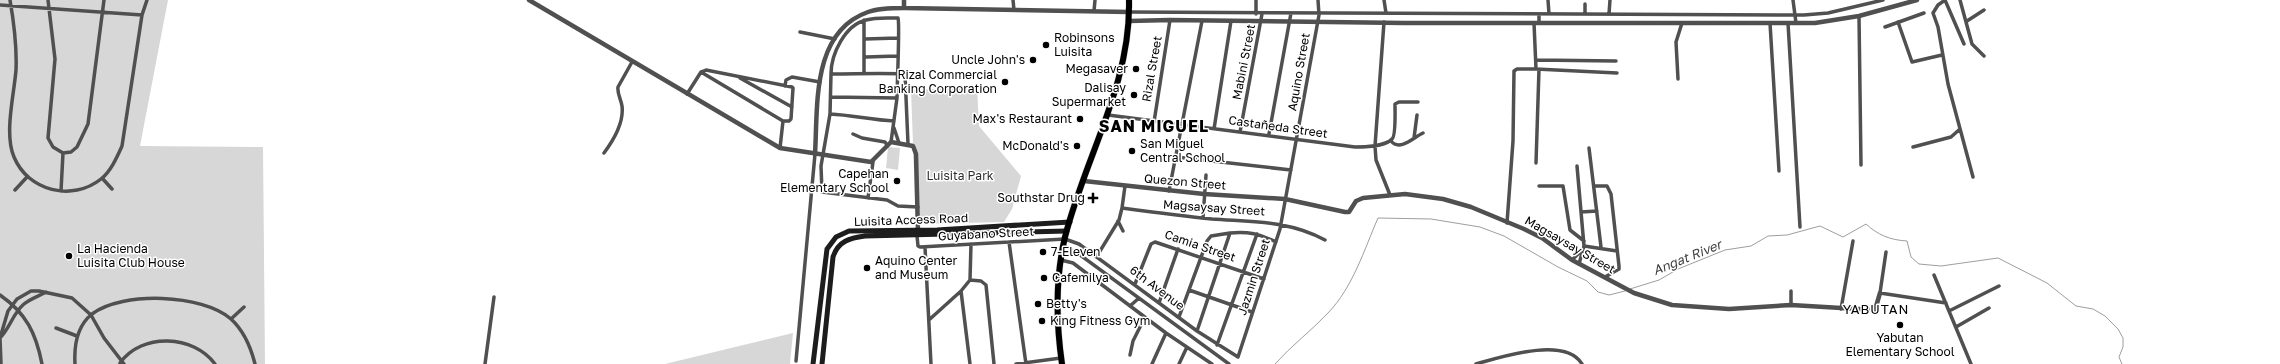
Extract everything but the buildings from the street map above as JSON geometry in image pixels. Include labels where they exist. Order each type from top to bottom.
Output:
[{"type":"highway","points":[[1062,361],[1057,313],[1061,260],[1067,231],[1108,115],[1120,74],[1129,17],[1129,0]]},
{"type":"main road","name":"Luisita Access Road","points":[[813,364],[822,303],[824,261],[827,249],[836,237],[849,231],[918,230],[1070,222]]},
{"type":"main road","name":"Luisita Access Road","points":[[822,364],[833,257],[838,247],[853,237],[1067,231]]},
{"type":"street","points":[[10,0],[16,54],[11,145],[14,157],[27,177],[43,186],[61,191],[82,189],[102,178],[117,157],[125,134],[142,15],[147,0]]},
{"type":"street","points":[[48,0],[55,59],[48,138],[53,148],[63,154],[75,150],[86,131],[101,11],[104,0]]},
{"type":"street","points":[[529,0],[780,148],[823,156],[873,162]]},
{"type":"street","points":[[904,0],[904,8]]},
{"type":"street","points":[[1013,0],[1014,10]]},
{"type":"street","points":[[1094,11],[1095,0]]},
{"type":"street","points":[[1256,0],[1256,14]]},
{"type":"street","name":"Aquino Street","points":[[1285,199],[1319,17],[1318,0]]},
{"type":"street","points":[[1384,0],[1386,13]]},
{"type":"street","points":[[1548,0],[1549,14]]},
{"type":"street","points":[[1609,14],[1610,0]]},
{"type":"street","points":[[1793,0],[1796,22]]},
{"type":"street","points":[[796,361],[823,61],[835,39],[857,16],[869,12],[904,8],[1094,11],[1129,17],[1202,21],[1256,14],[1262,17],[1291,21],[1338,14],[1609,14],[1621,18],[1682,22],[1703,19],[1728,19],[1788,23],[1828,17],[1883,0]]},
{"type":"street","points":[[1129,17],[1227,18],[1291,14],[1338,21],[1384,22],[1537,22],[1621,18],[1728,19],[1796,16],[1828,17],[1859,16],[1895,3],[1918,0]]},
{"type":"street","points":[[1964,44],[1945,0],[1933,11],[1940,37],[1942,55],[1973,177]]},
{"type":"street","points":[[1960,0],[1967,21],[1972,44],[1984,56]]},
{"type":"street","points":[[1585,4],[1585,14]]},
{"type":"street","points":[[0,5],[142,15]]},
{"type":"street","points":[[1967,21],[1984,10]]},
{"type":"street","points":[[1885,27],[1924,13]]},
{"type":"street","points":[[1269,134],[1291,21],[1291,14]]},
{"type":"street","points":[[1338,14],[1338,21]]},
{"type":"street","points":[[1536,163],[1536,60],[1537,22],[1539,14]]},
{"type":"street","points":[[1859,16],[1861,165]]},
{"type":"street","name":"Mabini Street","points":[[1240,132],[1262,17]]},
{"type":"street","points":[[868,198],[873,162],[889,144],[894,128],[898,98],[897,73],[900,24],[898,18],[864,20],[850,30],[833,57],[830,114],[823,156],[822,192],[868,198],[887,200],[898,206],[918,207]]},
{"type":"street","points":[[1214,129],[1227,18]]},
{"type":"street","points":[[864,20],[866,56],[864,73]]},
{"type":"street","name":"Rizal Street","points":[[1154,122],[1170,20]]},
{"type":"street","points":[[1169,191],[1202,21]]},
{"type":"street","points":[[1384,22],[1375,146],[1376,160],[1390,195]]},
{"type":"street","points":[[1678,79],[1676,42],[1682,22]]},
{"type":"street","points":[[1898,22],[1912,62],[1942,55]]},
{"type":"street","points":[[1770,23],[1779,171]]},
{"type":"street","points":[[1788,23],[1800,227]]},
{"type":"street","points":[[800,32],[835,39]]},
{"type":"street","points":[[865,39],[898,38]]},
{"type":"street","points":[[866,56],[898,56]]},
{"type":"street","points":[[1536,60],[1616,61]]},
{"type":"street","points":[[604,153],[612,142],[621,116],[622,105],[618,87],[632,62]]},
{"type":"street","points":[[1507,222],[1513,148],[1514,71],[1517,69],[1537,69],[1617,73]]},
{"type":"street","points":[[687,94],[701,72],[710,70],[785,86],[793,88],[791,119],[789,121],[783,121],[701,72]]},
{"type":"street","points":[[831,74],[905,74],[908,144]]},
{"type":"street","points":[[735,75],[792,107]]},
{"type":"street","points":[[785,86],[786,80],[792,78],[820,82]]},
{"type":"street","points":[[831,97],[898,98]]},
{"type":"street","points":[[1418,102],[1399,102],[1395,104],[1394,136],[1391,141],[1393,144],[1408,143],[1423,133]]},
{"type":"street","points":[[830,114],[857,115],[872,120],[894,121]]},
{"type":"street","name":"Castañeda Street","points":[[1108,115],[1154,122],[1269,134],[1346,147],[1375,146],[1391,141]]},
{"type":"street","points":[[1414,138],[1418,115]]},
{"type":"street","points":[[780,148],[783,121]]},
{"type":"street","points":[[894,128],[899,143]]},
{"type":"street","points":[[1913,146],[1951,137],[1960,129]]},
{"type":"street","points":[[853,134],[862,138],[886,142],[889,144],[908,144],[914,147],[916,154],[918,207],[917,236]]},
{"type":"street","points":[[1589,148],[1601,248]]},
{"type":"street","points":[[61,191],[63,154]]},
{"type":"street","points":[[1176,156],[1291,170]]},
{"type":"street","points":[[1577,166],[1584,241],[1579,264]]},
{"type":"street","points":[[1202,218],[1206,175]]},
{"type":"street","points":[[15,190],[27,177]]},
{"type":"street","points":[[102,178],[112,190]]},
{"type":"street","name":"Quezon Street","points":[[1084,181],[1169,191],[1285,199]]},
{"type":"street","points":[[1594,186],[1605,185],[1610,188],[1619,269],[1605,277]]},
{"type":"street","points":[[1097,256],[1118,221],[1122,208],[1125,186]]},
{"type":"street","points":[[1539,186],[1563,186],[1570,230],[1584,241]]},
{"type":"street","name":"Magsaysay Street","points":[[1285,199],[1345,212],[1351,209],[1358,199],[1390,195],[1435,197],[1471,207],[1507,222],[1538,236],[1572,260],[1628,290],[1672,304],[1703,308],[1744,309],[1791,305],[1875,310],[1880,293]]},
{"type":"street","name":"Jazmin Street","points":[[1235,357],[1238,357],[1276,242],[1285,199]]},
{"type":"street","name":"Magsaysay Street","points":[[1122,208],[1202,218],[1280,223],[1311,233],[1325,240]]},
{"type":"street","points":[[1581,212],[1597,211]]},
{"type":"street","points":[[1118,221],[1123,231]]},
{"type":"street","points":[[1179,317],[1206,241],[1211,236],[1248,232],[1276,242]]},
{"type":"street","points":[[1197,331],[1221,264],[1230,233]]},
{"type":"street","points":[[1217,345],[1257,234]]},
{"type":"street","name":"Guyabano Street","points":[[917,236],[918,247],[1065,239]]},
{"type":"street","name":"6th Avenue","points":[[1065,239],[1079,244],[1097,256],[1197,331],[1235,357]]},
{"type":"street","points":[[1841,309],[1853,241]]},
{"type":"street","points":[[1009,242],[1026,363]]},
{"type":"street","name":"Camia Street","points":[[1135,284],[1152,242],[1178,249],[1264,279]]},
{"type":"street","points":[[930,319],[961,291],[970,280],[971,244]]},
{"type":"street","points":[[1064,246],[1076,252],[1229,364]]},
{"type":"street","points":[[1584,246],[1617,251]]},
{"type":"street","points":[[924,247],[926,292],[930,319],[931,364]]},
{"type":"street","points":[[1159,303],[1178,249]]},
{"type":"street","points":[[1572,260],[1582,250]]},
{"type":"street","points":[[1886,252],[1880,293],[1946,303]]},
{"type":"street","points":[[1061,260],[1073,263],[1166,333],[1212,364]]},
{"type":"street","points":[[1934,275],[1971,364]]},
{"type":"street","points":[[970,280],[981,281],[986,285],[994,364]]},
{"type":"street","points":[[1949,311],[1998,286]]},
{"type":"street","points":[[1189,290],[1252,312]]},
{"type":"street","points":[[1791,305],[1792,290]]},
{"type":"street","points":[[961,291],[970,364]]},
{"type":"street","points":[[1,364],[0,338],[5,317],[12,304],[30,292],[47,292],[72,298],[91,315],[122,363],[131,352],[145,345],[172,341],[193,347],[206,354],[215,364]]},
{"type":"street","points":[[0,338],[8,330],[19,309],[25,303],[47,292]]},
{"type":"street","points":[[0,295],[19,309],[28,321],[35,338],[42,364]]},
{"type":"street","points":[[484,364],[494,297]]},
{"type":"street","points":[[1130,306],[1138,298]]},
{"type":"street","points":[[74,364],[77,336],[91,315],[118,303],[159,299],[177,300],[202,305],[231,319],[246,340],[255,364]]},
{"type":"street","points":[[231,319],[244,307]]},
{"type":"street","points":[[1956,327],[1988,308]]},
{"type":"street","points":[[1130,355],[1133,341],[1145,317]]},
{"type":"street","points":[[56,328],[77,336]]},
{"type":"street","points":[[1152,364],[1166,333]]},
{"type":"street","points":[[1179,364],[1187,347]]},
{"type":"street","points":[[1476,364],[1522,353],[1557,350],[1571,353],[1582,364]]},
{"type":"street","points":[[1203,364],[1205,359]]},
{"type":"street","points":[[1016,364],[1062,361]]},
{"type":"green space","points":[[0,0],[168,0],[140,146],[263,147],[265,364],[0,364]]},
{"type":"green space","name":"Luisita Park","points":[[977,87],[979,126],[1021,176],[1012,209],[1004,222],[916,224],[911,90]]},
{"type":"green space","points":[[888,147],[900,148],[898,170],[886,168]]},
{"type":"green space","points":[[793,333],[790,364],[665,364]]},
{"type":"waterway","name":"Angat River","points":[[1275,364],[1337,303],[1357,268],[1378,218],[1431,219],[1480,227],[1504,236],[1558,267],[1587,281],[1598,292],[1609,295],[1625,291]]},
{"type":"waterway","name":"Angat River","points":[[1630,289],[1659,280],[1678,269],[1725,250],[1751,246],[1768,236],[1787,235],[1820,226],[1843,237],[1866,224],[1885,236],[1907,241],[1911,257],[1919,264],[1941,266],[1998,258],[2047,283],[2076,306],[2093,309],[2105,316],[2118,329],[2123,338],[2123,347],[2119,357],[2122,364]]},
{"type":"place","name":"Robinsons Luisita","points":[[1046,45]]},
{"type":"place","name":"Uncle John's","points":[[1033,60]]},
{"type":"place","name":"Megasaver","points":[[1136,69]]},
{"type":"place","name":"Rizal Commercial Banking Corporation","points":[[1005,82]]},
{"type":"place","name":"Dalisay Supermarket","points":[[1134,95]]},
{"type":"place","name":"Max's Restaurant","points":[[1080,119]]},
{"type":"place","name":"McDonald's","points":[[1077,146]]},
{"type":"place","name":"San Miguel Central School","points":[[1132,151]]},
{"type":"place","name":"Capehan Elementary School","points":[[897,181]]},
{"type":"place","name":"Southstar Drug","points":[[1093,198]]},
{"type":"place","name":"7-Eleven","points":[[1043,252]]},
{"type":"place","name":"La Hacienda Luisita Club House","points":[[69,256]]},
{"type":"place","name":"Aquino Center and Museum","points":[[867,268]]},
{"type":"place","name":"Cafemilya","points":[[1044,278]]},
{"type":"place","name":"Betty's","points":[[1038,304]]},
{"type":"place","name":"King Fitness Gym","points":[[1042,321]]},
{"type":"place","name":"Yabutan Elementary School","points":[[1900,325]]},
{"type":"district","name":"SAN MIGUEL","points":[[1154,126]]},
{"type":"district","name":"YABUTAN","points":[[1876,309]]}]
